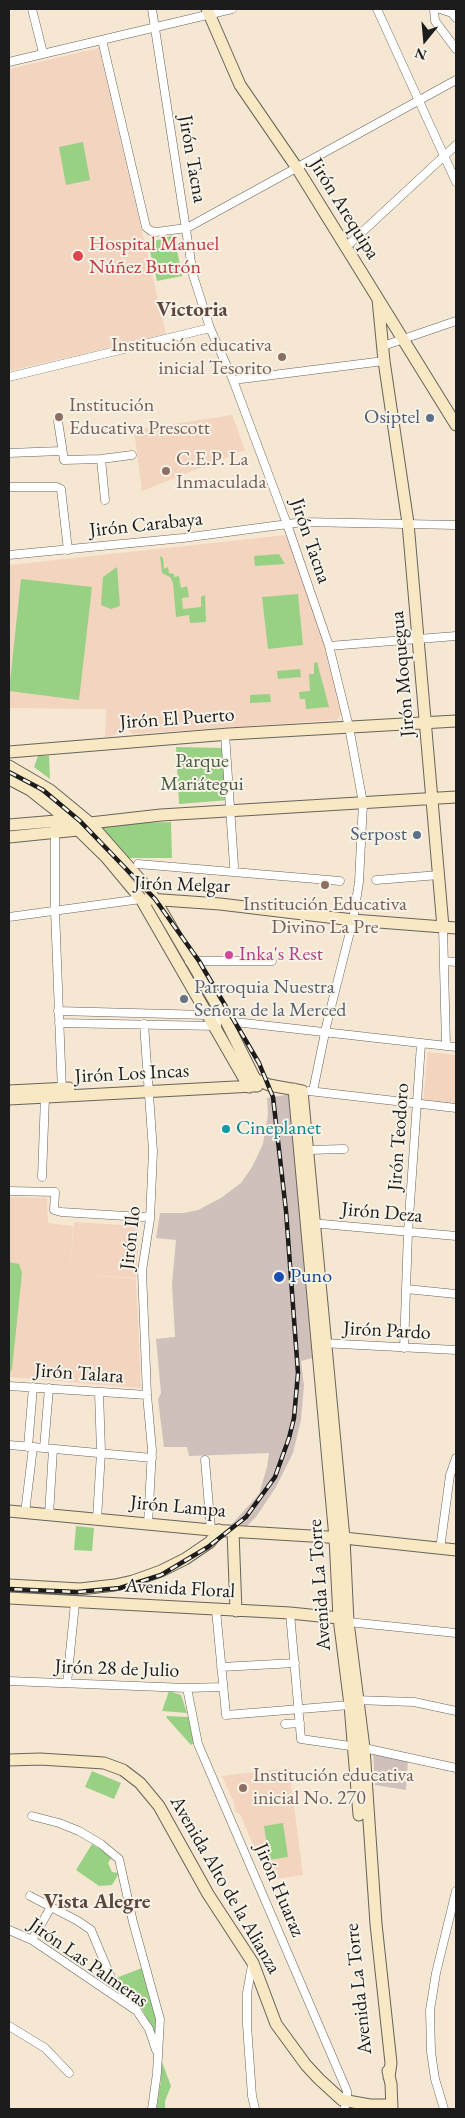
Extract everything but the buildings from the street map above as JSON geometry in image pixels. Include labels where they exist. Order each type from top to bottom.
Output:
[{"type":"street","points":[[32,9],[43,53]]},
{"type":"street","name":"Jirón Tacna","points":[[152,9],[193,275],[210,328],[233,380],[287,524],[329,646],[349,727],[364,803],[359,882],[354,920],[325,1033],[303,1091]]},
{"type":"street","points":[[9,62],[154,28],[208,12],[232,9]]},
{"type":"street","points":[[377,9],[456,182]]},
{"type":"street","points":[[434,9],[435,21],[456,49]]},
{"type":"street","points":[[440,9],[452,13],[456,18]]},
{"type":"street","name":"Jirón Arequipa","points":[[208,12],[240,85],[297,168],[456,425]]},
{"type":"street","points":[[102,40],[146,227],[156,232],[187,228],[420,102],[456,80]]},
{"type":"street","points":[[346,247],[456,145]]},
{"type":"street","name":"Jirón Moquegua","points":[[378,299],[384,361],[408,523],[443,927],[446,1046]]},
{"type":"street","points":[[383,346],[456,321]]},
{"type":"street","points":[[9,385],[9,377],[210,328]]},
{"type":"street","points":[[233,380],[384,361]]},
{"type":"street","points":[[58,420],[62,457],[67,462],[132,455]]},
{"type":"street","points":[[9,453],[61,451]]},
{"type":"street","points":[[101,459],[105,500]]},
{"type":"street","points":[[9,487],[61,489],[68,550]]},
{"type":"street","name":"Jirón Carabaya","points":[[9,555],[183,538],[287,524],[408,523],[456,525]]},
{"type":"street","points":[[329,646],[456,636]]},
{"type":"street","name":"Jirón El Puerto","points":[[9,752],[225,734],[456,721]]},
{"type":"street","points":[[225,734],[234,866]]},
{"type":"street","points":[[9,766],[50,790],[90,823],[128,864],[155,900],[226,1022],[254,1083]]},
{"type":"street","points":[[9,779],[30,790],[68,820],[106,857],[141,899],[207,1015],[254,1083]]},
{"type":"street","points":[[9,837],[55,827],[68,820],[90,823],[161,815],[456,797]]},
{"type":"street","points":[[9,825],[78,830],[90,823]]},
{"type":"street","points":[[55,827],[55,910],[62,1092]]},
{"type":"street","points":[[138,864],[340,881]]},
{"type":"street","points":[[376,880],[439,875]]},
{"type":"street","name":"Jirón Melgar","points":[[9,917],[141,899],[220,904],[354,920],[456,928]]},
{"type":"street","points":[[177,961],[272,961]]},
{"type":"street","points":[[444,962],[456,962]]},
{"type":"street","points":[[58,1011],[207,1015],[226,1022],[456,1048]]},
{"type":"street","points":[[59,1023],[215,1027],[226,1022]]},
{"type":"street","name":"Jirón Ilo","points":[[144,1024],[153,1151],[150,1216],[142,1271],[152,1458],[148,1524]]},
{"type":"street","name":"Jirón Teodoro","points":[[404,1348],[408,1232],[421,1044]]},
{"type":"street","name":"Jirón Los Incas","points":[[9,1091],[62,1092],[254,1083],[303,1091]]},
{"type":"street","points":[[303,1091],[456,1108]]},
{"type":"street","name":"Avenida La Torre","points":[[303,1091],[308,1150],[310,1223]]},
{"type":"street","name":"Avenida La Torre","points":[[303,1091],[310,1223],[340,1538],[343,1620],[392,2062],[390,2077],[392,2107]]},
{"type":"street","name":"Jirón Los Incas","points":[[9,1099],[45,1097],[62,1092]]},
{"type":"street","points":[[42,1177],[45,1097]]},
{"type":"street","points":[[308,1150],[344,1149]]},
{"type":"street","points":[[9,1191],[55,1192],[54,1210],[61,1212],[107,1216],[150,1216]]},
{"type":"street","name":"Jirón Deza","points":[[310,1223],[456,1236]]},
{"type":"street","points":[[406,1289],[456,1294]]},
{"type":"street","name":"Jirón Pardo","points":[[321,1344],[456,1350]]},
{"type":"street","name":"Jirón Talara","points":[[9,1386],[148,1395]]},
{"type":"street","points":[[25,1513],[33,1387]]},
{"type":"street","points":[[44,1448],[48,1388]]},
{"type":"street","points":[[97,1519],[101,1452],[99,1392]]},
{"type":"street","points":[[9,1445],[152,1458]]},
{"type":"street","points":[[49,1515],[53,1449]]},
{"type":"street","points":[[440,1549],[450,1475],[456,1458]]},
{"type":"street","points":[[205,1460],[215,1530]]},
{"type":"street","name":"Jirón Lampa","points":[[9,1511],[215,1530],[340,1538],[456,1550]]},
{"type":"street","name":"Avenida Floral","points":[[9,1585],[80,1589],[133,1581],[161,1571],[185,1559],[210,1542],[215,1530]]},
{"type":"street","points":[[233,1531],[236,1611]]},
{"type":"street","name":"Avenida Floral","points":[[9,1598],[290,1613],[343,1620]]},
{"type":"street","points":[[67,1683],[75,1603]]},
{"type":"street","points":[[216,1610],[226,1715],[353,1702],[414,1702],[456,1711]]},
{"type":"street","points":[[290,1613],[301,1739],[358,1747],[456,1768]]},
{"type":"street","points":[[343,1620],[456,1633]]},
{"type":"street","points":[[221,1667],[295,1664]]},
{"type":"street","name":"Jirón 28 de Julio","points":[[9,1681],[187,1688],[223,1687]]},
{"type":"street","name":"Jirón Huaraz","points":[[187,1688],[198,1744],[345,2086],[348,2096],[345,2106]]},
{"type":"street","points":[[285,1724],[300,1723]]},
{"type":"street","name":"Avenida Alto de la Alianza","points":[[9,1760],[40,1759],[104,1763],[123,1770],[140,1783],[163,1812],[208,1894],[253,1963],[276,2024],[318,2079],[345,2106]]},
{"type":"street","points":[[32,1816],[59,1823],[79,1831],[101,1844],[119,1859],[133,1922],[160,2019],[157,2079],[152,2109]]},
{"type":"street","points":[[444,2109],[432,2061],[430,2010],[436,1973],[456,1891]]},
{"type":"street","points":[[30,1896],[91,1930],[112,1980],[137,2011]]},
{"type":"street","points":[[32,1940],[51,1907]]},
{"type":"street","name":"Jirón Las Palmeras","points":[[9,1930],[32,1940],[137,2011],[149,2029],[158,2054]]},
{"type":"street","points":[[253,1963],[247,1993],[247,2025],[252,2096],[255,2109]]},
{"type":"street","points":[[9,2026],[45,2048],[69,2073]]},
{"type":"street","points":[[345,2106],[392,2107]]},
{"type":"shaded area","name":"Hospital Manuel Núñez Butrón","points":[[99,48],[166,334],[9,371],[9,69]]},
{"type":"shaded area","name":"C.E.P. La Inmaculada","points":[[232,415],[245,450],[142,491],[134,430]]},
{"type":"shaded area","points":[[286,535],[290,537],[327,644],[342,712],[337,720],[132,734],[126,726],[113,736],[105,737],[106,709],[9,708],[9,565]]},
{"type":"shaded area","points":[[428,1052],[456,1055],[456,1104],[423,1101]]},
{"type":"shaded area","points":[[292,1094],[316,1357],[301,1361],[304,1386],[301,1420],[293,1453],[276,1487],[256,1517],[247,1526],[232,1524],[259,1494],[269,1453],[189,1456],[187,1447],[164,1447],[158,1399],[161,1393],[156,1339],[175,1337],[172,1284],[176,1240],[156,1238],[160,1213],[184,1213],[198,1210],[221,1198],[241,1183],[252,1167],[263,1144],[268,1115],[267,1098]]},
{"type":"shaded area","points":[[9,1197],[47,1198],[48,1223],[73,1226],[70,1274],[74,1222],[139,1226],[136,1278],[77,1274],[136,1279],[141,1388],[9,1377]]},
{"type":"shaded area","points":[[373,1752],[408,1760],[406,1790],[375,1785]]},
{"type":"shaded area","points":[[289,1768],[303,1875],[268,1880],[240,1814],[236,1813],[233,1800],[222,1776]]},
{"type":"green space","points":[[83,142],[90,180],[66,185],[59,147]]},
{"type":"green space","points":[[174,235],[182,276],[157,281],[148,243]]},
{"type":"green space","points":[[279,554],[285,564],[255,566],[254,556]]},
{"type":"green space","points":[[160,556],[163,558],[164,569],[168,567],[169,573],[174,574],[174,577],[179,576],[181,588],[187,586],[189,597],[182,598],[183,609],[201,607],[201,597],[205,595],[206,622],[190,623],[189,615],[176,617],[173,583],[170,577],[162,573]]},
{"type":"green space","points":[[117,567],[120,606],[111,609],[101,605],[103,577]]},
{"type":"green space","points":[[21,579],[92,587],[79,700],[9,691]]},
{"type":"green space","points":[[298,594],[303,645],[268,649],[262,597]]},
{"type":"green space","points":[[317,662],[329,707],[306,709],[305,699],[300,699],[299,692],[310,691],[309,674],[314,674],[314,663]]},
{"type":"green space","points":[[300,669],[301,677],[278,679],[277,671]]},
{"type":"green space","points":[[270,694],[271,702],[250,703],[250,695]]},
{"type":"green space","name":"Parque Mariátegui","points":[[176,747],[225,748],[229,800],[179,804]]},
{"type":"green space","points":[[38,756],[49,756],[50,779],[34,767]]},
{"type":"green space","points":[[171,822],[172,858],[126,858],[92,824]]},
{"type":"green space","points":[[9,1262],[19,1264],[22,1273],[12,1369],[9,1375]]},
{"type":"green space","points":[[76,1526],[94,1528],[92,1551],[74,1550]]},
{"type":"green space","points":[[169,1691],[181,1695],[187,1713],[162,1711]]},
{"type":"green space","points":[[167,1716],[188,1717],[194,1743],[191,1745]]},
{"type":"green space","points":[[92,1771],[121,1783],[114,1799],[85,1787]]},
{"type":"green space","points":[[283,1823],[288,1857],[269,1860],[264,1826]]},
{"type":"green space","points":[[92,1844],[112,1857],[108,1863],[112,1872],[119,1873],[112,1885],[99,1886],[76,1870]]},
{"type":"green space","points":[[142,1968],[156,2013],[156,2036],[141,2007],[116,1978]]},
{"type":"green space","points":[[161,2059],[171,2086],[165,2101],[165,2109],[156,2109],[161,2081]]},
{"type":"railway","points":[[9,772],[43,790],[80,821],[155,899],[199,961],[259,1063],[273,1097],[286,1211],[298,1373],[294,1418],[275,1477],[246,1517],[208,1547],[161,1575],[120,1588],[77,1592],[9,1589]]},
{"type":"place","name":"Hospital Manuel Núñez Butrón","points":[[78,256]]},
{"type":"place","name":"Institución educativa inicial Tesorito","points":[[282,357]]},
{"type":"place","name":"Institución Educativa Prescott","points":[[59,417]]},
{"type":"place","name":"Osiptel","points":[[430,418]]},
{"type":"place","name":"C.E.P. La Inmaculada","points":[[166,471]]},
{"type":"place","name":"Serpost","points":[[417,835]]},
{"type":"place","name":"Institución Educativa Divino La Pre","points":[[325,885]]},
{"type":"place","name":"Inka's Rest","points":[[229,955]]},
{"type":"place","name":"Parroquia Nuestra Señora de la Merced","points":[[184,999]]},
{"type":"place","name":"Cineplanet","points":[[226,1129]]},
{"type":"place","name":"Puno","points":[[279,1277]]},
{"type":"place","name":"Institución educativa inicial No. 270","points":[[243,1788]]},
{"type":"district","name":"Victoria","points":[[192,310]]},
{"type":"district","name":"Vista Alegre","points":[[97,1902]]}]
